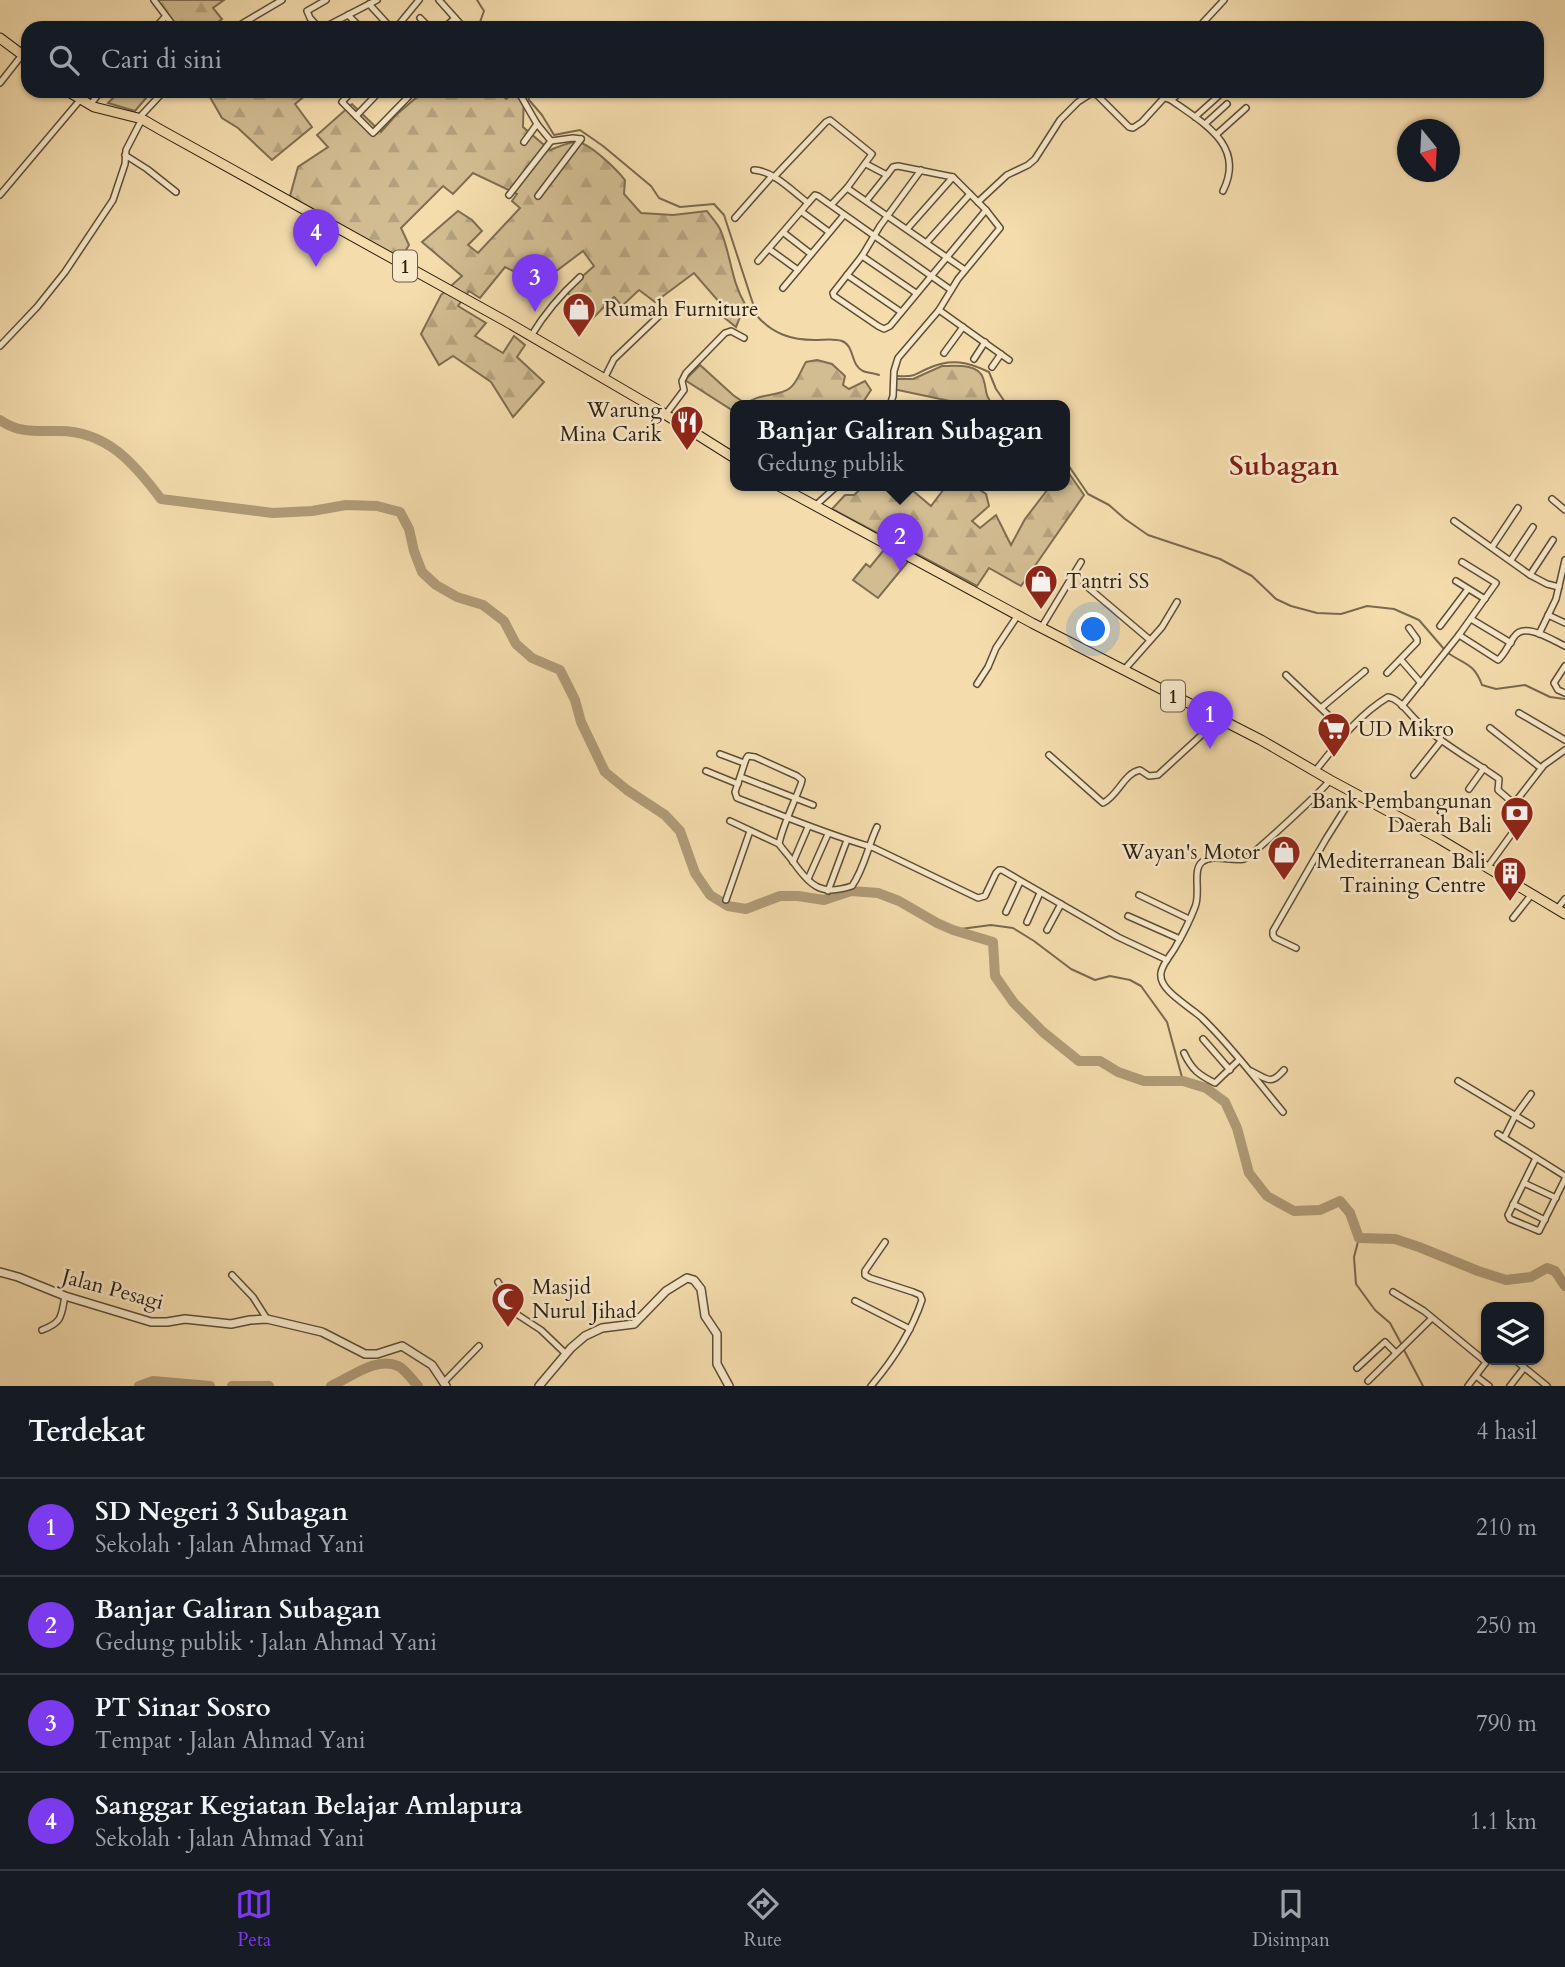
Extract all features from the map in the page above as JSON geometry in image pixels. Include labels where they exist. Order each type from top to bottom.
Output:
[{"type":"highway","points":[[0,38],[21,54]]},
{"type":"highway","name":"1","points":[[77,98],[90,105],[140,119],[531,337],[730,455]]},
{"type":"highway","name":"1","points":[[789,491],[1041,628],[1261,740],[1438,838],[1561,912]]},
{"type":"street","points":[[154,0],[169,21]]},
{"type":"street","points":[[267,0],[272,6]]},
{"type":"street","points":[[247,21],[282,0]]},
{"type":"street","points":[[315,21],[307,11],[326,0]]},
{"type":"street","points":[[336,21],[377,0]]},
{"type":"street","points":[[406,0],[413,7]]},
{"type":"street","points":[[400,21],[419,0]]},
{"type":"street","points":[[439,0],[458,21]]},
{"type":"street","points":[[1204,21],[1224,0]]},
{"type":"street","points":[[369,4],[387,21]]},
{"type":"street","points":[[348,15],[354,21]]},
{"type":"street","points":[[161,21],[165,17]]},
{"type":"street","points":[[420,18],[423,21]]},
{"type":"street","points":[[452,21],[455,18]]},
{"type":"street","points":[[0,83],[21,61]]},
{"type":"street","points":[[90,105],[96,98]]},
{"type":"street","points":[[0,346],[37,307],[80,251],[117,191],[126,150],[140,119],[158,98]]},
{"type":"street","points":[[346,98],[342,102],[373,133],[407,98]]},
{"type":"street","points":[[356,116],[373,98]]},
{"type":"street","points":[[521,98],[551,141]]},
{"type":"street","points":[[978,202],[1007,175],[1033,162],[1060,120],[1084,98]]},
{"type":"street","points":[[1100,98],[1133,128],[1163,99],[1168,98],[1205,124],[1217,134],[1224,146],[1229,177],[1223,191]]},
{"type":"street","points":[[1195,117],[1216,98]]},
{"type":"street","points":[[0,195],[80,100]]},
{"type":"street","points":[[1205,124],[1227,104]]},
{"type":"street","points":[[1217,134],[1246,108]]},
{"type":"street","points":[[735,218],[829,120],[870,151],[872,157],[832,204]]},
{"type":"street","points":[[524,142],[537,124]]},
{"type":"street","points":[[509,195],[551,141],[581,139],[538,196]]},
{"type":"street","points":[[125,155],[176,192]]},
{"type":"street","points":[[866,164],[887,175]]},
{"type":"street","points":[[867,200],[892,167],[921,170],[953,177],[999,225],[999,230],[965,270],[939,310],[898,358],[891,400]]},
{"type":"street","points":[[754,170],[761,170],[773,177],[808,203]]},
{"type":"street","points":[[921,170],[833,293],[884,329],[890,326],[986,210]]},
{"type":"street","points":[[907,229],[953,177]]},
{"type":"street","points":[[848,188],[965,270]]},
{"type":"street","points":[[927,242],[970,194]]},
{"type":"street","points":[[758,261],[816,195],[951,290]]},
{"type":"street","points":[[802,212],[829,232]]},
{"type":"street","points":[[783,288],[844,215]]},
{"type":"street","points":[[784,233],[811,254]]},
{"type":"street","points":[[769,249],[798,270]]},
{"type":"street","points":[[862,256],[916,293]]},
{"type":"street","points":[[847,275],[901,312]]},
{"type":"street","points":[[531,337],[544,314],[580,277]]},
{"type":"street","points":[[939,310],[1009,360]]},
{"type":"street","points":[[604,379],[614,359],[662,313]]},
{"type":"street","points":[[944,353],[963,327]]},
{"type":"street","points":[[665,415],[684,390],[683,376],[715,342],[729,331],[744,338]]},
{"type":"street","points":[[974,359],[985,342]]},
{"type":"street","points":[[992,367],[1002,354]]},
{"type":"street","points":[[816,505],[831,491]]},
{"type":"street","points":[[1552,499],[1565,510]]},
{"type":"street","points":[[1492,547],[1518,508]]},
{"type":"street","points":[[1454,521],[1530,575],[1547,583],[1562,583]]},
{"type":"street","points":[[1511,560],[1533,527]]},
{"type":"street","points":[[1530,575],[1552,540]]},
{"type":"street","points":[[1539,634],[1562,583],[1565,560]]},
{"type":"street","points":[[1041,628],[1081,562]]},
{"type":"street","points":[[1402,706],[1447,651],[1496,583],[1462,562]]},
{"type":"street","points":[[1456,581],[1485,600]]},
{"type":"street","points":[[1084,584],[1150,640]]},
{"type":"street","points":[[1440,626],[1468,589]]},
{"type":"street","points":[[1556,599],[1565,602]]},
{"type":"street","points":[[1124,670],[1162,627],[1177,602]]},
{"type":"street","points":[[976,684],[1018,615]]},
{"type":"street","points":[[1548,615],[1565,623]]},
{"type":"street","points":[[1471,619],[1511,643]]},
{"type":"street","points":[[1387,673],[1418,641],[1409,628]]},
{"type":"street","points":[[1459,635],[1498,660],[1520,631],[1539,634],[1565,646]]},
{"type":"street","points":[[1401,660],[1421,683]]},
{"type":"street","points":[[1565,666],[1554,683],[1558,690],[1565,693]]},
{"type":"street","points":[[1321,708],[1365,671]]},
{"type":"street","points":[[1286,675],[1346,732]]},
{"type":"street","points":[[1316,771],[1362,716],[1388,697],[1394,698],[1441,741],[1499,779],[1498,790],[1526,814],[1487,868]]},
{"type":"street","points":[[1519,713],[1565,740]]},
{"type":"street","points":[[1049,755],[1103,803],[1113,797],[1132,772],[1140,770],[1149,776],[1158,775],[1219,719]]},
{"type":"street","points":[[1490,727],[1541,768]]},
{"type":"street","points":[[1414,775],[1441,741]]},
{"type":"street","points":[[1513,805],[1541,768],[1565,750]]},
{"type":"street","points":[[720,754],[744,763]]},
{"type":"street","points":[[779,844],[781,836],[788,819],[802,782],[799,777],[752,756],[747,757],[734,794],[737,798],[788,819],[807,827],[868,846],[978,898],[985,896],[999,870],[1002,870],[1118,937],[1167,960]]},
{"type":"street","points":[[1469,789],[1484,768]]},
{"type":"street","points":[[706,771],[813,805]]},
{"type":"street","points":[[1283,1112],[1202,1018],[1173,996],[1161,973],[1198,901],[1197,871],[1201,862],[1211,858],[1240,859],[1250,856],[1330,780]]},
{"type":"street","points":[[1296,948],[1275,938],[1273,931],[1355,793]]},
{"type":"street","points":[[730,821],[779,844],[815,887],[828,891],[852,886],[877,827]]},
{"type":"street","points":[[793,862],[807,827]]},
{"type":"street","points":[[726,900],[750,831]]},
{"type":"street","points":[[808,879],[828,834]]},
{"type":"street","points":[[828,891],[847,840]]},
{"type":"street","points":[[1006,912],[1020,882]]},
{"type":"street","points":[[1027,922],[1040,893]]},
{"type":"street","points":[[1513,918],[1532,894]]},
{"type":"street","points":[[1139,895],[1189,919]]},
{"type":"street","points":[[1561,912],[1565,899]]},
{"type":"street","points":[[1047,930],[1061,904]]},
{"type":"street","points":[[1128,916],[1180,939]]},
{"type":"street","points":[[1203,1039],[1230,1070]]},
{"type":"street","points":[[1184,1053],[1196,1073],[1215,1083],[1239,1060]]},
{"type":"street","points":[[1248,1070],[1272,1081],[1284,1070]]},
{"type":"street","points":[[1458,1081],[1531,1125]]},
{"type":"street","points":[[1504,1138],[1515,1116],[1531,1094]]},
{"type":"street","points":[[1498,1134],[1536,1158],[1565,1178],[1541,1229],[1537,1231],[1510,1219],[1508,1215],[1536,1158]]},
{"type":"street","points":[[1524,1182],[1556,1198]]},
{"type":"street","points":[[1513,1204],[1545,1220]]},
{"type":"street","points":[[871,1386],[898,1353],[921,1303],[920,1295],[865,1275],[885,1242]]},
{"type":"street","name":"Jalan Pesagi","points":[[0,1272],[113,1312],[158,1323],[185,1319],[231,1325],[267,1319],[322,1332],[365,1354],[377,1354],[402,1346],[432,1365],[444,1384]]},
{"type":"street","points":[[232,1275],[253,1297],[267,1319]]},
{"type":"street","points":[[539,1386],[576,1342],[592,1331],[634,1324],[658,1298],[687,1278],[694,1280],[701,1289],[705,1316],[717,1334],[717,1364],[729,1386]]},
{"type":"street","points":[[498,1282],[518,1315],[566,1354]]},
{"type":"street","points":[[1393,1292],[1481,1356]]},
{"type":"street","points":[[42,1330],[59,1321],[65,1296]]},
{"type":"street","points":[[855,1301],[910,1329]]},
{"type":"street","points":[[1368,1381],[1432,1318]]},
{"type":"street","points":[[1357,1368],[1385,1342],[1396,1353]]},
{"type":"street","points":[[444,1384],[480,1346]]},
{"type":"street","points":[[1468,1386],[1484,1365]]},
{"type":"street","points":[[1521,1365],[1547,1386]]},
{"type":"street","points":[[1510,1386],[1524,1368]]},
{"type":"street","points":[[1476,1376],[1489,1386]]},
{"type":"green space","points":[[153,0],[224,0],[213,8],[222,19],[219,21],[167,21]]},
{"type":"green space","points":[[113,98],[146,98],[135,111],[108,103]]},
{"type":"green space","points":[[210,98],[302,98],[295,104],[312,127],[272,160],[238,128],[222,118]]},
{"type":"green space","points":[[416,98],[524,98],[523,127],[550,150],[577,142],[596,152],[625,180],[624,194],[641,213],[673,215],[707,211],[720,229],[745,304],[736,327],[721,315],[721,304],[694,273],[655,302],[639,290],[622,306],[614,297],[592,319],[566,291],[594,266],[583,251],[539,284],[505,267],[480,298],[469,291],[458,306],[486,323],[475,336],[503,353],[514,336],[525,345],[517,357],[544,382],[513,417],[491,382],[453,356],[439,365],[421,334],[441,295],[462,276],[422,242],[458,211],[482,231],[468,245],[478,253],[520,208],[512,201],[517,194],[473,173],[453,194],[443,186],[401,228],[409,245],[400,260],[290,196],[298,167],[328,147],[317,135],[352,104],[381,132]]},
{"type":"green space","points":[[817,360],[832,364],[845,376],[843,385],[849,389],[865,381],[871,390],[864,400],[753,400],[790,388],[806,362]]},
{"type":"green space","points":[[700,365],[740,400],[730,400],[730,409],[685,380]]},
{"type":"green space","points":[[942,366],[965,366],[980,373],[990,400],[945,400],[893,389],[895,379],[913,379]]},
{"type":"green space","points":[[1070,475],[1084,495],[1021,586],[989,568],[977,586],[832,509],[845,495],[854,495],[858,491],[913,491],[931,506],[942,491],[981,491],[986,494],[989,506],[972,521],[980,528],[996,515],[1011,545],[1025,519],[1046,491],[1070,491]]},
{"type":"green space","points":[[887,546],[910,559],[878,598],[853,580],[866,564],[870,567]]},
{"type":"waterway","points":[[477,0],[484,11],[480,21]]},
{"type":"waterway","points":[[529,98],[554,135],[580,130],[651,186],[659,198],[680,207],[714,204],[724,215],[757,316],[783,335],[798,339],[842,341],[849,347],[859,368],[879,375]]},
{"type":"waterway","points":[[897,376],[911,376],[945,363],[967,364],[989,372],[1004,400]]},
{"type":"waterway","points":[[0,420],[20,429],[74,432],[90,436],[129,461],[161,499],[273,513],[312,511],[346,505],[377,506],[400,512],[409,529],[422,572],[436,585],[457,597],[483,605],[504,621],[516,644],[532,658],[560,670],[605,772],[665,815],[680,831],[695,873],[710,895],[728,906],[746,909],[780,896],[824,900],[851,891],[878,893],[899,901],[953,930],[993,942],[995,976],[1014,1003],[1043,1032],[1079,1061],[1100,1061],[1118,1072],[1144,1081],[1183,1081],[1206,1088],[1225,1102],[1237,1128],[1249,1173],[1267,1196],[1294,1211],[1320,1210],[1340,1201],[1350,1213],[1359,1238],[1395,1239],[1506,1280],[1531,1277],[1547,1268],[1555,1271],[1565,1286]]},
{"type":"waterway","points":[[1070,468],[1088,494],[1109,505],[1148,535],[1220,559],[1252,576],[1276,599],[1317,613],[1341,614],[1367,606],[1394,609],[1419,620],[1444,649]]},
{"type":"waterway","points":[[1448,653],[1472,668],[1482,685],[1496,689],[1525,685],[1550,697],[1565,699]]},
{"type":"waterway","points":[[953,930],[991,925],[1013,928],[1071,969],[1095,980],[1110,976],[1130,980],[1141,986],[1167,1022],[1183,1081]]},
{"type":"waterway","points":[[1359,1238],[1354,1257],[1356,1284],[1375,1310],[1390,1323],[1402,1345]]},
{"type":"waterway","points":[[1404,1350],[1423,1386]]},
{"type":"waterway","points":[[331,1386],[363,1369],[381,1364],[398,1366],[418,1386]]},
{"type":"waterway","points":[[139,1386],[153,1381],[210,1386]]},
{"type":"waterway","points":[[232,1386],[269,1386]]},
{"type":"place","name":"Sanggar Kegiatan Belajar Amlapura","points":[[316,267]]},
{"type":"place","name":"PT Sinar Sosro","points":[[535,312]]},
{"type":"place","name":"Rumah Furniture","points":[[579,339]]},
{"type":"place","name":"Warung Mina Carik","points":[[687,452]]},
{"type":"place","name":"Banjar Galiran Subagan","points":[[900,571]]},
{"type":"place","name":"Tantri SS","points":[[1041,611]]},
{"type":"place","name":"SD Negeri 3 Subagan","points":[[1210,749]]},
{"type":"place","name":"UD Mikro","points":[[1334,759]]},
{"type":"place","name":"Bank Pembangunan Daerah Bali","points":[[1517,843]]},
{"type":"place","name":"Wayan's Motor","points":[[1284,882]]},
{"type":"place","name":"Mediterranean Bali Training Centre","points":[[1510,903]]},
{"type":"place","name":"Masjid Nurul Jihad","points":[[508,1329]]},
{"type":"district","name":"Subagan","points":[[1284,465]]}]
